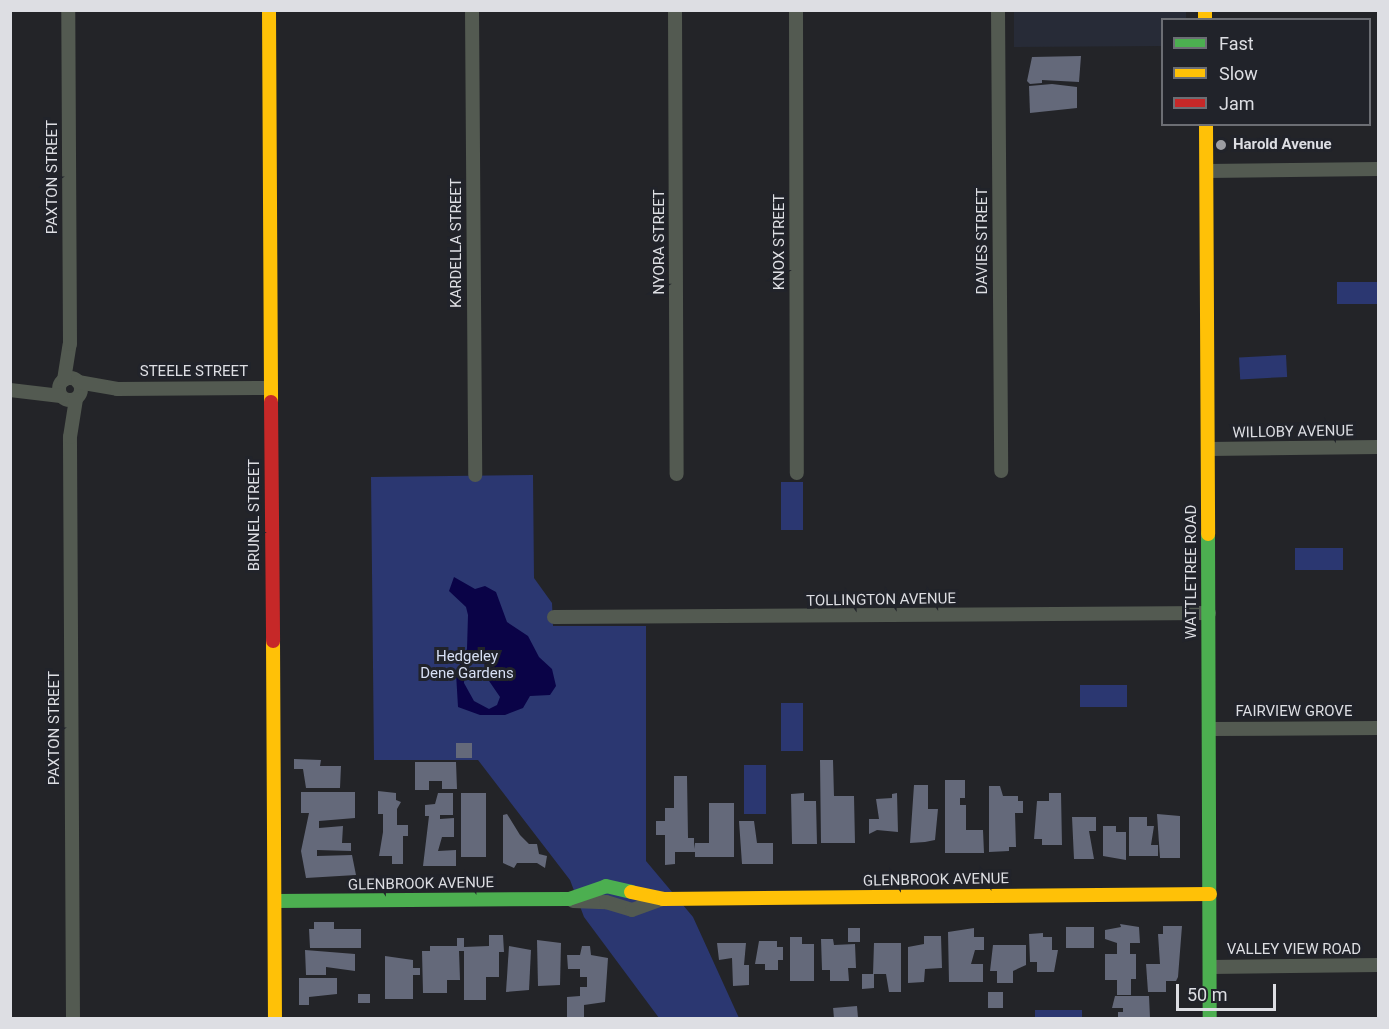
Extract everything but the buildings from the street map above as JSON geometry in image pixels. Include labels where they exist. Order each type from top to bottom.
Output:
[{"type":"street","name":"PAXTON STREET","points":[[68,10],[73,1018]]},
{"type":"street","name":"BRUNEL STREET","points":[[269,10],[275,1018]]},
{"type":"street","name":"KARDELLA STREET","points":[[472,10],[475,476]]},
{"type":"street","name":"NYORA STREET","points":[[675,10],[678,474]]},
{"type":"street","name":"KNOX STREET","points":[[796,10],[798,473]]},
{"type":"street","name":"DAVIES STREET","points":[[998,10],[1001,471]]},
{"type":"street","name":"WATTLETREE ROAD","points":[[1206,126],[1210,1018]]},
{"type":"street","points":[[1207,171],[1378,169]]},
{"type":"street","name":"STEELE STREET","points":[[16,390],[270,388]]},
{"type":"street","name":"WILLOBY AVENUE","points":[[1208,449],[1378,447]]},
{"type":"street","name":"TOLLINGTON AVENUE","points":[[554,618],[1209,613]]},
{"type":"street","name":"FAIRVIEW GROVE","points":[[1209,729],[1378,728]]},
{"type":"street","name":"GLENBROOK AVENUE","points":[[275,902],[569,899],[606,886],[663,899],[1210,894]]},
{"type":"street","name":"VALLEY VIEW ROAD","points":[[1210,967],[1378,965]]},
{"type":"shaded area","points":[[1014,11],[1186,11],[1186,18],[1161,18],[1161,46],[1014,47]]},
{"type":"shaded area","points":[[454,577],[475,589],[485,586],[496,592],[507,622],[528,636],[539,657],[552,669],[556,686],[550,695],[530,696],[523,708],[505,715],[480,715],[458,707],[456,673],[467,649],[468,615],[466,607],[449,591]],"holes":[[[475,654],[484,659],[487,678],[500,697],[497,705],[489,709],[474,701],[464,683],[465,667]]]},
{"type":"green space","points":[[1337,282],[1378,282],[1378,304],[1337,304]]},
{"type":"green space","points":[[1286,355],[1287,377],[1240,379],[1239,357]]},
{"type":"green space","name":"Hedgeley Dene Gardens","points":[[533,475],[534,578],[552,603],[553,626],[646,626],[646,861],[693,917],[739,1018],[659,1018],[584,917],[570,880],[478,760],[374,760],[371,477]]},
{"type":"green space","points":[[781,482],[803,482],[803,530],[781,530]]},
{"type":"green space","points":[[1295,548],[1343,548],[1343,570],[1295,570]]},
{"type":"green space","points":[[1080,685],[1127,685],[1127,707],[1080,707]]},
{"type":"green space","points":[[781,703],[803,703],[803,751],[781,751]]},
{"type":"green space","points":[[744,765],[766,765],[766,814],[744,814]]},
{"type":"green space","points":[[1035,1010],[1082,1010],[1082,1018],[1035,1018]]},
{"type":"traffic: fast","points":[[1208,534],[1210,1018]]},
{"type":"traffic: fast","points":[[275,901],[569,899],[606,886],[631,892]]},
{"type":"traffic: slow","points":[[269,10],[271,402]]},
{"type":"traffic: slow","points":[[1205,10],[1205,18]]},
{"type":"traffic: slow","points":[[1206,126],[1208,534]]},
{"type":"traffic: slow","points":[[273,641],[275,1018]]},
{"type":"traffic: slow","points":[[631,892],[663,899],[1210,894]]},
{"type":"traffic: jam","points":[[271,402],[273,641]]},
{"type":"place","name":"Harold Avenue","points":[[1221,145]]}]
